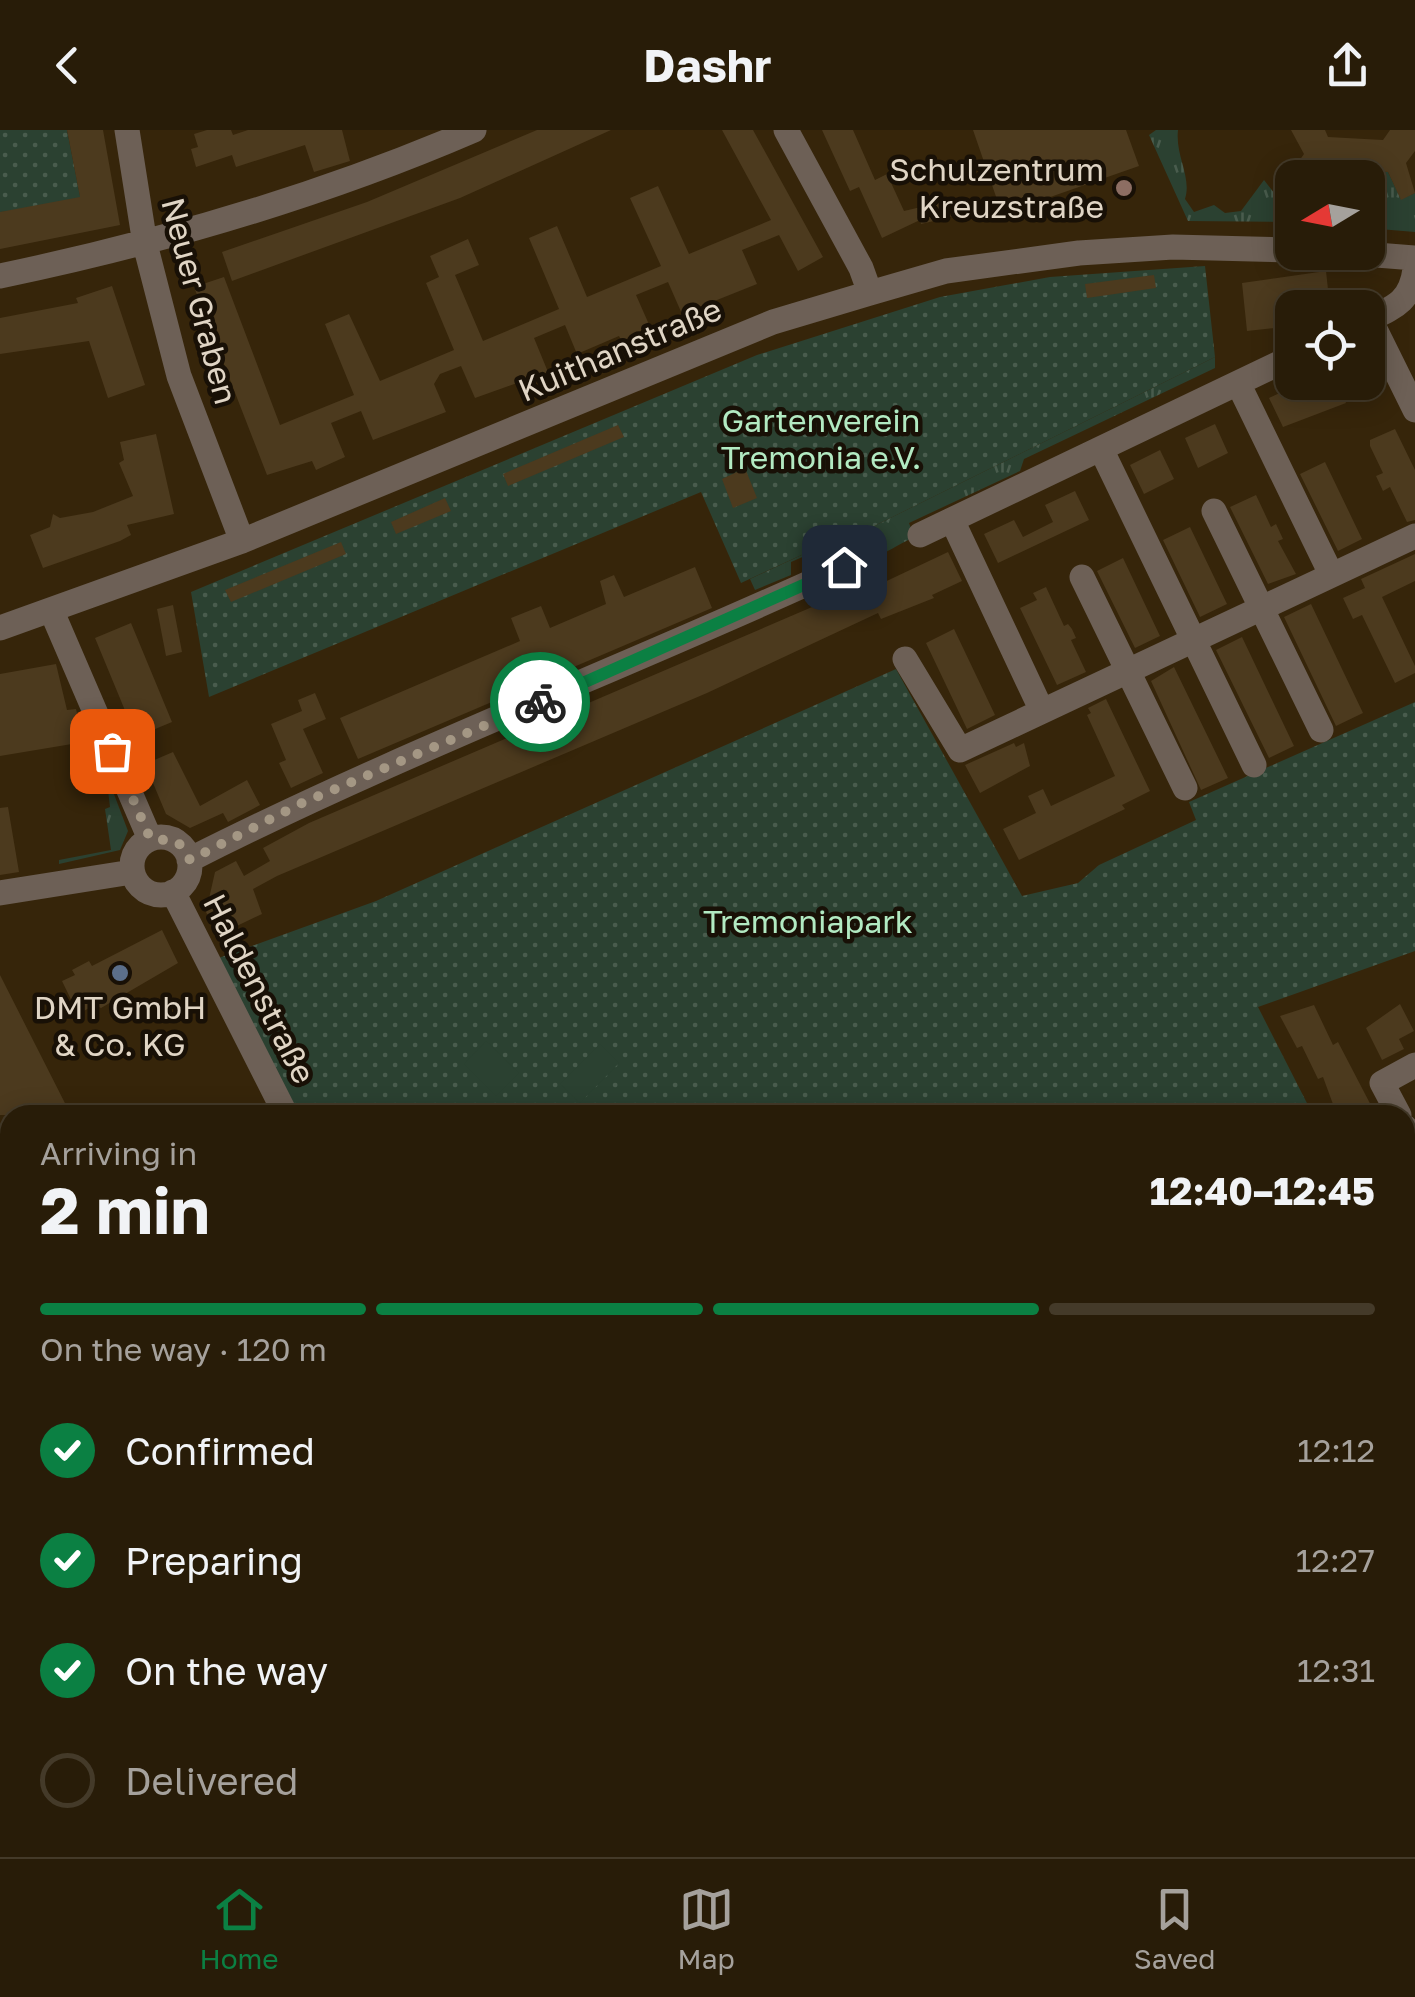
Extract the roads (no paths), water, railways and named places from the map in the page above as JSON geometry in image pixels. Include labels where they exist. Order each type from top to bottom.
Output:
[{"type":"street","name":"Neuer Graben","points":[[127,130],[145,244],[179,376],[242,540]]},
{"type":"street","points":[[0,276],[145,244],[347,180],[474,130]]},
{"type":"street","points":[[786,130],[862,268],[870,292]]},
{"type":"street","name":"Kuithanstraße","points":[[0,628],[242,540],[773,322],[870,292],[946,270],[1079,253],[1172,246],[1275,249]]},
{"type":"street","points":[[1385,256],[1415,258]]},
{"type":"street","points":[[1385,313],[1398,307],[1414,278]]},
{"type":"street","points":[[1385,351],[1415,410]]},
{"type":"street","points":[[920,536],[1275,364]]},
{"type":"street","points":[[1238,383],[1331,574]]},
{"type":"street","points":[[1101,449],[1254,765]]},
{"type":"street","points":[[1214,511],[1321,730]]},
{"type":"street","points":[[952,520],[1042,711]]},
{"type":"street","points":[[905,659],[960,750],[1415,536]]},
{"type":"street","points":[[190,860],[300,804],[622,668],[844,567]]},
{"type":"street","points":[[1082,577],[1185,788]]},
{"type":"street","points":[[52,612],[150,838]]},
{"type":"street","points":[[150,838],[178,842],[190,860],[186,880],[173,892],[147,892],[132,872],[136,850],[150,838]]},
{"type":"street","points":[[0,893],[132,872]]},
{"type":"street","name":"Haldenstraße","points":[[173,892],[281,1105]]},
{"type":"street","points":[[1394,1105],[1382,1083],[1415,1065]]},
{"type":"place","name":"Schulzentrum Kreuzstraße","points":[[1124,188]]},
{"type":"place","name":"DMT GmbH & Co. KG","points":[[120,973]]},
{"type":"park label","name":"Gartenverein Tremonia e.V.","points":[[821,440]]},
{"type":"park label","name":"Tremoniapark","points":[[808,922]]}]
